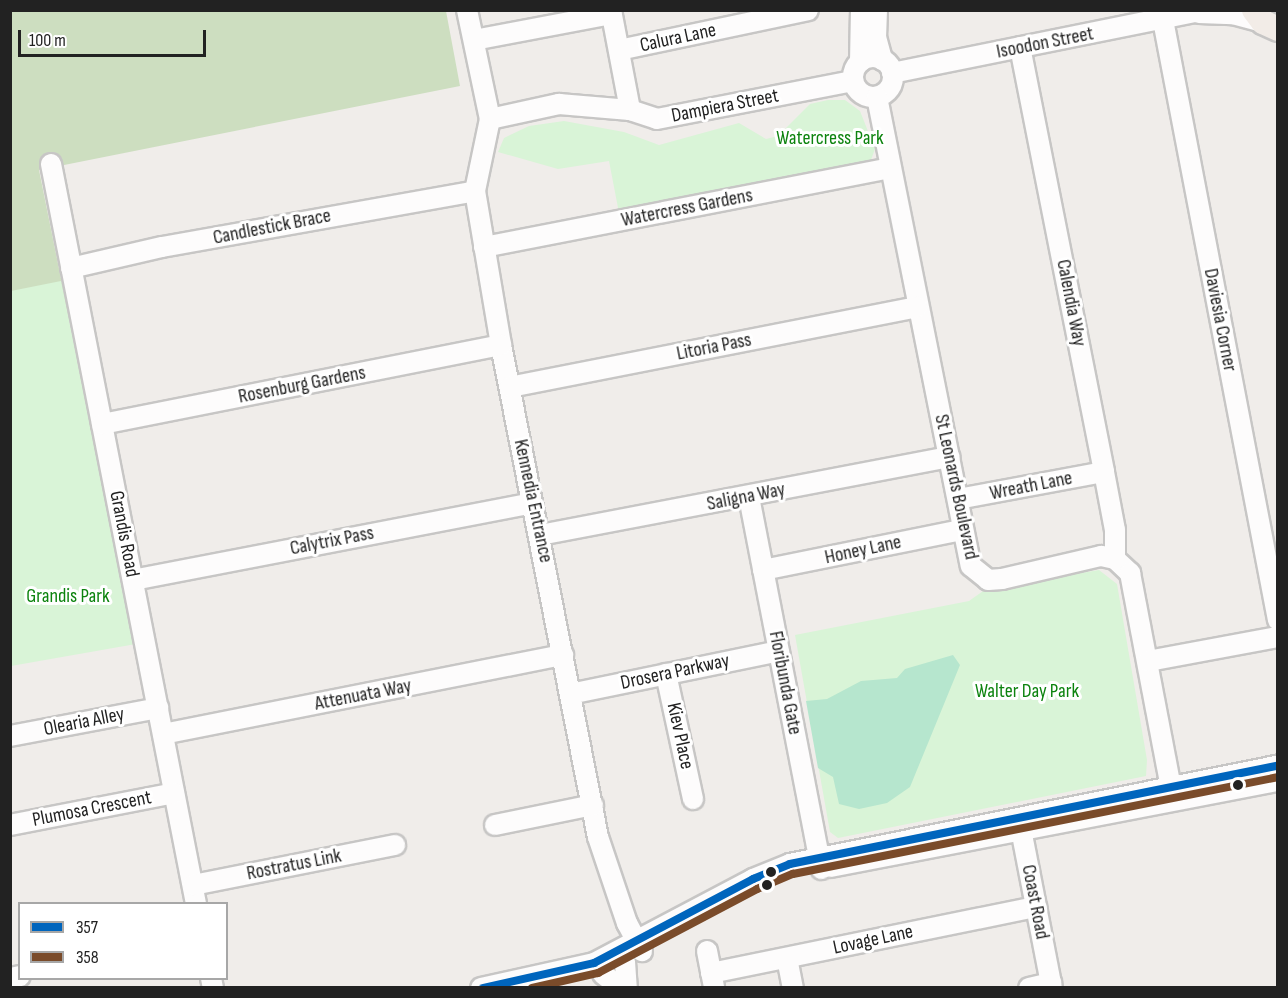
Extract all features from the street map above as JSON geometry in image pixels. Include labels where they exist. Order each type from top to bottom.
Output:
[{"type":"street","points":[[467,10],[490,119]]},
{"type":"street","name":"Calura Lane","points":[[619,50],[808,10]]},
{"type":"street","points":[[861,10],[860,62],[853,81],[860,93],[877,97],[890,88],[887,67],[876,38],[878,10]]},
{"type":"street","points":[[474,40],[543,18],[612,12],[630,110]]},
{"type":"street","name":"Isoodon Street","points":[[887,67],[1020,47],[1201,12],[1233,14],[1268,26]]},
{"type":"street","name":"Daviesia Corner","points":[[1163,20],[1278,620]]},
{"type":"street","name":"Calendia Way","points":[[1020,47],[1115,531],[1115,560]]},
{"type":"street","points":[[860,62],[871,58],[887,67]]},
{"type":"street","name":"Dampiera Street","points":[[490,119],[559,104],[630,110],[657,119],[853,81]]},
{"type":"street","name":"St Leonards Boulevard","points":[[877,97],[917,307],[971,566],[988,580],[1101,556],[1115,560]]},
{"type":"street","name":"Kennedia Entrance","points":[[490,119],[475,190],[501,345],[593,805],[612,882],[642,946]]},
{"type":"street","name":"Grandis Road","points":[[51,164],[195,894]]},
{"type":"street","name":"Watercress Gardens","points":[[484,248],[890,168]]},
{"type":"street","name":"Candlestick Brace","points":[[71,268],[162,247],[475,190]]},
{"type":"street","name":"Litoria Pass","points":[[510,387],[917,307]]},
{"type":"street","name":"Rosenburg Gardens","points":[[102,424],[501,345]]},
{"type":"street","name":"Saligna Way","points":[[540,535],[950,457]]},
{"type":"street","name":"Wreath Lane","points":[[958,499],[1104,472]]},
{"type":"street","name":"Floribunda Gate","points":[[748,497],[820,862]]},
{"type":"street","name":"Calytrix Pass","points":[[132,580],[532,503]]},
{"type":"street","name":"Honey Lane","points":[[763,570],[962,530]]},
{"type":"street","points":[[1115,560],[1130,573],[1171,787]]},
{"type":"street","points":[[1148,661],[1278,637]]},
{"type":"street","name":"Drosera Parkway","points":[[570,694],[779,651]]},
{"type":"street","name":"Attenuata Way","points":[[163,734],[563,655]]},
{"type":"street","name":"Kiev Place","points":[[666,674],[693,799]]},
{"type":"street","name":"Olearia Alley","points":[[10,736],[158,708]]},
{"type":"street","points":[[1020,824],[1171,787],[1278,766]]},
{"type":"street","points":[[548,987],[603,974],[642,946],[753,879],[820,862],[1020,824],[1278,781]]},
{"type":"street","name":"Plumosa Crescent","points":[[10,825],[174,793]]},
{"type":"street","points":[[495,825],[593,805]]},
{"type":"street","name":"Coast Road","points":[[1020,824],[1051,985]]},
{"type":"street","name":"Rostratus Link","points":[[195,894],[395,845]]},
{"type":"street","name":"Lovage Lane","points":[[712,980],[787,958],[1036,907]]},
{"type":"street","points":[[481,987],[577,969],[642,946]]},
{"type":"street","points":[[627,987],[642,946]]},
{"type":"street","points":[[707,951],[712,980]]},
{"type":"street","points":[[787,958],[792,987]]},
{"type":"street","points":[[603,974],[621,987]]},
{"type":"street","points":[[1029,987],[1051,985]]},
{"type":"green space","points":[[10,11],[446,11],[460,86],[39,170],[69,318],[11,470]]},
{"type":"green space","name":"Watercress Park","points":[[828,100],[845,100],[860,111],[875,149],[868,168],[619,213],[609,161],[558,169],[498,152],[504,138],[529,126],[564,121],[624,132],[659,145],[739,123],[766,139],[778,136],[810,104]]},
{"type":"green space","name":"Grandis Park","points":[[61,281],[136,644],[11,666],[11,291]]},
{"type":"green space","name":"Walter Day Park","points":[[1099,570],[1117,584],[1147,760],[1146,776],[838,838],[830,832],[795,635],[969,601],[986,589]]},
{"type":"green space","points":[[953,655],[960,665],[910,787],[887,803],[859,809],[839,804],[833,777],[818,768],[806,701],[827,699],[861,681],[897,678],[905,669]]},
{"type":"transit line","name":"357","points":[[483,988],[594,963],[753,879],[790,864],[1278,766]]},
{"type":"transit line","name":"358","points":[[532,988],[598,973],[757,889],[793,874],[1278,777]]}]
